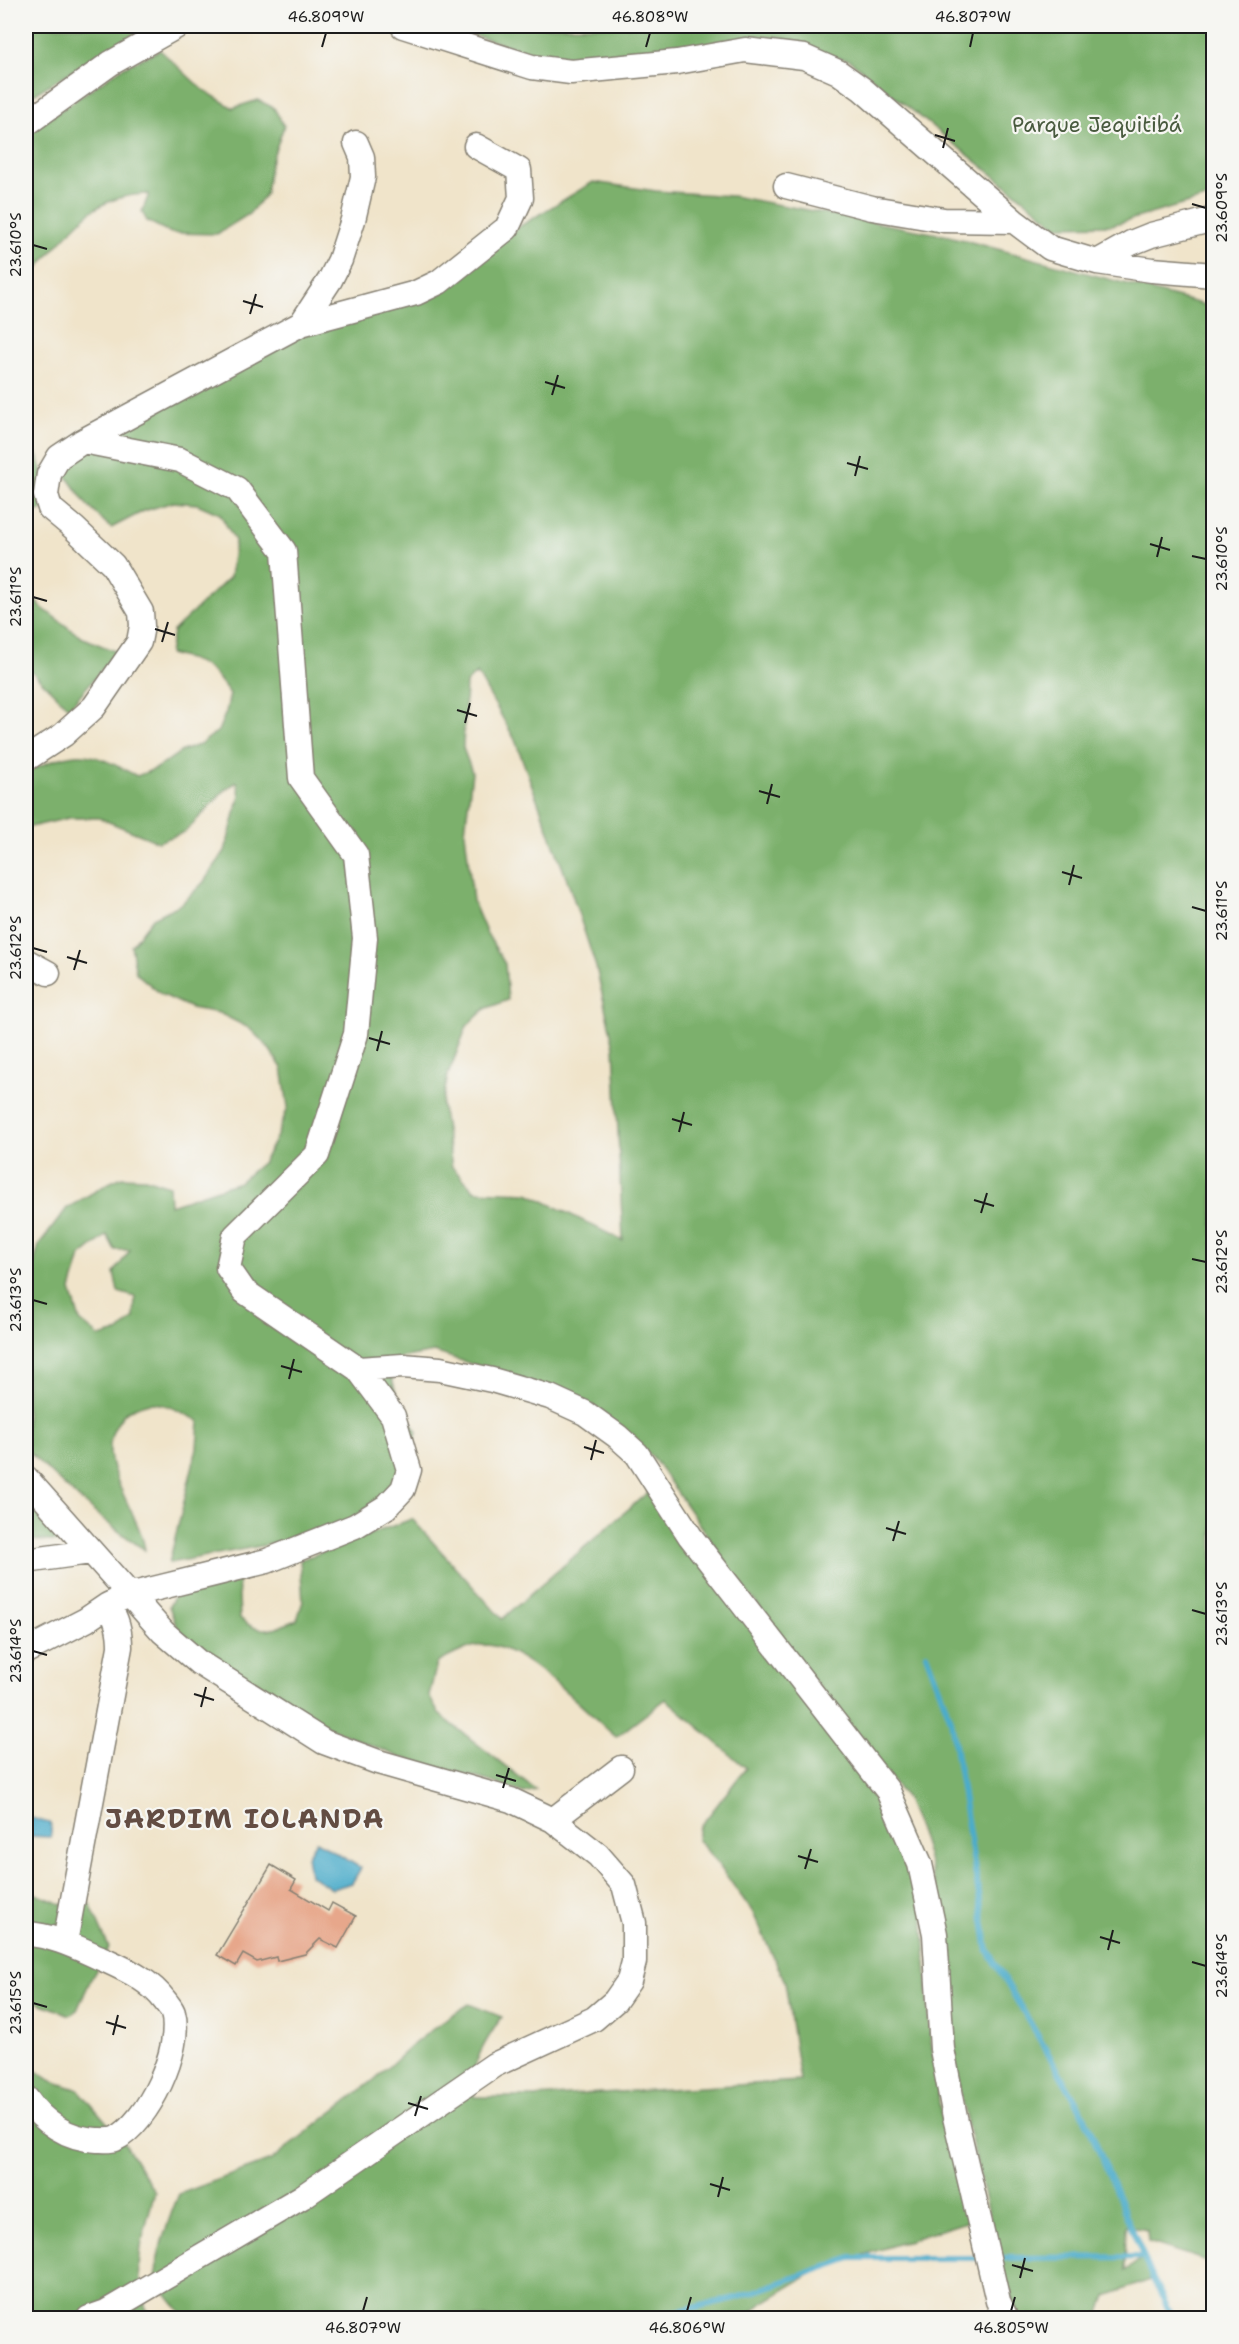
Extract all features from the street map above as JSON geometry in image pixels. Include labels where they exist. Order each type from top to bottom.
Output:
[{"type":"street","points":[[26,124],[111,63],[177,26]]},
{"type":"street","points":[[403,26],[532,67],[571,72],[677,62],[745,50],[804,57],[838,72],[862,88],[1020,226],[1050,248],[1097,262],[1152,270],[1214,275]]},
{"type":"street","points":[[301,324],[340,260],[353,220],[363,177],[362,157],[356,143]]},
{"type":"street","points":[[26,759],[63,735],[94,707],[139,642],[142,626],[141,612],[113,565],[50,508],[46,495],[49,474],[59,457],[83,441],[301,324],[416,293],[439,282],[507,228],[521,198],[519,170],[476,146]]},
{"type":"street","points":[[786,186],[872,208],[944,220],[1020,226]]},
{"type":"street","points":[[1097,262],[1131,243],[1214,219]]},
{"type":"street","points":[[26,1652],[119,1600],[267,1561],[355,1526],[386,1507],[403,1489],[409,1470],[393,1416],[358,1369],[244,1291],[228,1268],[235,1236],[317,1155],[356,1034],[365,938],[356,855],[302,778],[284,551],[237,489],[180,460],[83,441]]},
{"type":"street","points":[[26,961],[48,973]]},
{"type":"street","points":[[358,1369],[412,1366],[440,1369],[492,1380],[550,1397],[585,1413],[617,1436],[637,1455],[690,1536],[888,1791],[920,1864],[935,1934],[942,2049],[955,2116],[1002,2310]]},
{"type":"street","points":[[26,1478],[90,1552],[119,1600],[163,1632],[198,1662],[324,1742],[378,1762],[511,1800],[553,1820],[598,1855],[624,1885],[634,1923],[634,1962],[629,1981],[615,2001],[594,2019],[494,2065],[302,2197],[106,2312],[89,2319]]},
{"type":"street","points":[[26,1561],[90,1552]]},
{"type":"street","points":[[65,1942],[120,1647],[120,1632],[116,1617],[119,1600]]},
{"type":"street","points":[[553,1820],[621,1768]]},
{"type":"street","points":[[26,1934],[65,1942],[132,1972],[157,1990],[173,2012],[174,2039],[167,2067],[152,2101],[130,2127],[114,2140],[82,2140],[51,2125],[26,2098]]},
{"type":"green space","points":[[26,26],[147,26],[26,99]]},
{"type":"green space","name":"Parque Jequitibá","points":[[442,26],[1213,26],[1213,196],[1112,225],[1057,226],[849,60],[746,40],[581,67]]},
{"type":"green space","points":[[160,50],[202,89],[233,108],[258,100],[274,108],[284,126],[270,165],[266,194],[249,214],[217,234],[171,233],[147,221],[142,212],[149,194],[114,200],[101,205],[79,223],[47,257],[26,286],[26,134],[122,68]]},
{"type":"green space","points":[[593,182],[656,191],[732,196],[949,236],[1213,307],[1213,2263],[1148,2242],[1147,2230],[1126,2226],[1125,2271],[1144,2257],[1153,2279],[1106,2296],[1098,2318],[1019,2318],[1004,2275],[960,2094],[949,2017],[946,1926],[923,1841],[905,1797],[820,1689],[721,1556],[652,1456],[565,1394],[434,1352],[400,1358],[391,1374],[398,1401],[417,1432],[411,1461],[390,1491],[348,1522],[288,1541],[169,1563],[197,1448],[199,1421],[170,1407],[149,1403],[125,1413],[111,1438],[110,1454],[114,1470],[135,1519],[145,1550],[83,1502],[26,1449],[26,1291],[39,1245],[67,1208],[122,1177],[145,1178],[169,1186],[170,1205],[239,1182],[263,1162],[276,1138],[288,1107],[282,1068],[268,1047],[249,1028],[219,1013],[191,1008],[161,994],[136,973],[131,946],[153,918],[181,904],[203,883],[225,851],[240,795],[237,782],[226,789],[185,832],[158,842],[99,818],[69,818],[26,828],[26,772],[59,759],[82,755],[106,761],[137,776],[157,768],[182,751],[199,745],[218,731],[230,694],[211,670],[198,662],[169,654],[173,631],[230,577],[235,541],[220,514],[197,504],[173,502],[144,511],[111,528],[87,505],[66,476],[64,449],[288,338],[435,293],[520,226]],"holes":[[[477,673],[515,740],[570,888],[596,967],[614,1047],[623,1241],[528,1193],[475,1191],[452,1167],[442,1105],[448,1075],[467,1026],[485,1009],[508,1000],[505,964],[486,932],[473,901],[465,832],[472,772],[463,748],[466,683]],[[107,1235],[115,1250],[130,1250],[114,1273],[118,1292],[135,1297],[134,1318],[118,1332],[100,1337],[80,1321],[71,1290],[81,1256]]]},
{"type":"green space","points":[[26,432],[56,504],[26,516]]},
{"type":"green space","points":[[26,590],[41,607],[81,637],[117,652],[69,708],[26,666]]},
{"type":"green space","points":[[648,1492],[832,1737],[886,1815],[923,1908],[930,2032],[941,2117],[972,2220],[817,2270],[764,2302],[744,2318],[188,2318],[174,2304],[157,2276],[160,2248],[179,2194],[271,2160],[375,2079],[411,2046],[469,2004],[502,2017],[479,2055],[473,2075],[474,2097],[535,2097],[800,2081],[785,1982],[752,1911],[697,1839],[699,1828],[746,1768],[666,1699],[616,1737],[536,1668],[501,1648],[485,1645],[473,1647],[437,1663],[429,1696],[439,1714],[536,1790],[524,1793],[399,1757],[332,1729],[234,1673],[178,1631],[169,1606],[180,1587],[238,1575],[240,1618],[247,1624],[261,1629],[281,1626],[297,1620],[303,1601],[300,1560],[412,1519],[502,1619]]},
{"type":"green space","points":[[26,1503],[68,1542],[26,1540]]},
{"type":"green space","points":[[26,1890],[71,1908],[90,1904],[109,1948],[92,1977],[77,2010],[70,2015],[26,1998]]},
{"type":"green space","points":[[26,2065],[52,2081],[79,2090],[126,2145],[155,2192],[140,2253],[140,2282],[148,2315],[145,2318],[26,2318]]},
{"type":"water","points":[[26,1817],[51,1823],[51,1837],[26,1836]]},
{"type":"water","points":[[316,1841],[361,1868],[352,1883],[332,1889],[310,1875],[307,1856]]},
{"type":"building","points":[[271,1865],[296,1880],[291,1889],[328,1911],[332,1903],[356,1916],[338,1948],[320,1939],[305,1954],[277,1961],[276,1957],[257,1962],[243,1954],[236,1966],[217,1955]]},
{"type":"waterway","points":[[926,1654],[951,1720],[988,1951],[1083,2113],[1153,2279],[1173,2318]]},
{"type":"waterway","points":[[994,2258],[1144,2257]]},
{"type":"waterway","points":[[648,2318],[736,2298],[851,2258],[984,2258]]},
{"type":"district","name":"JARDIM IOLANDA","points":[[245,1819]]}]
